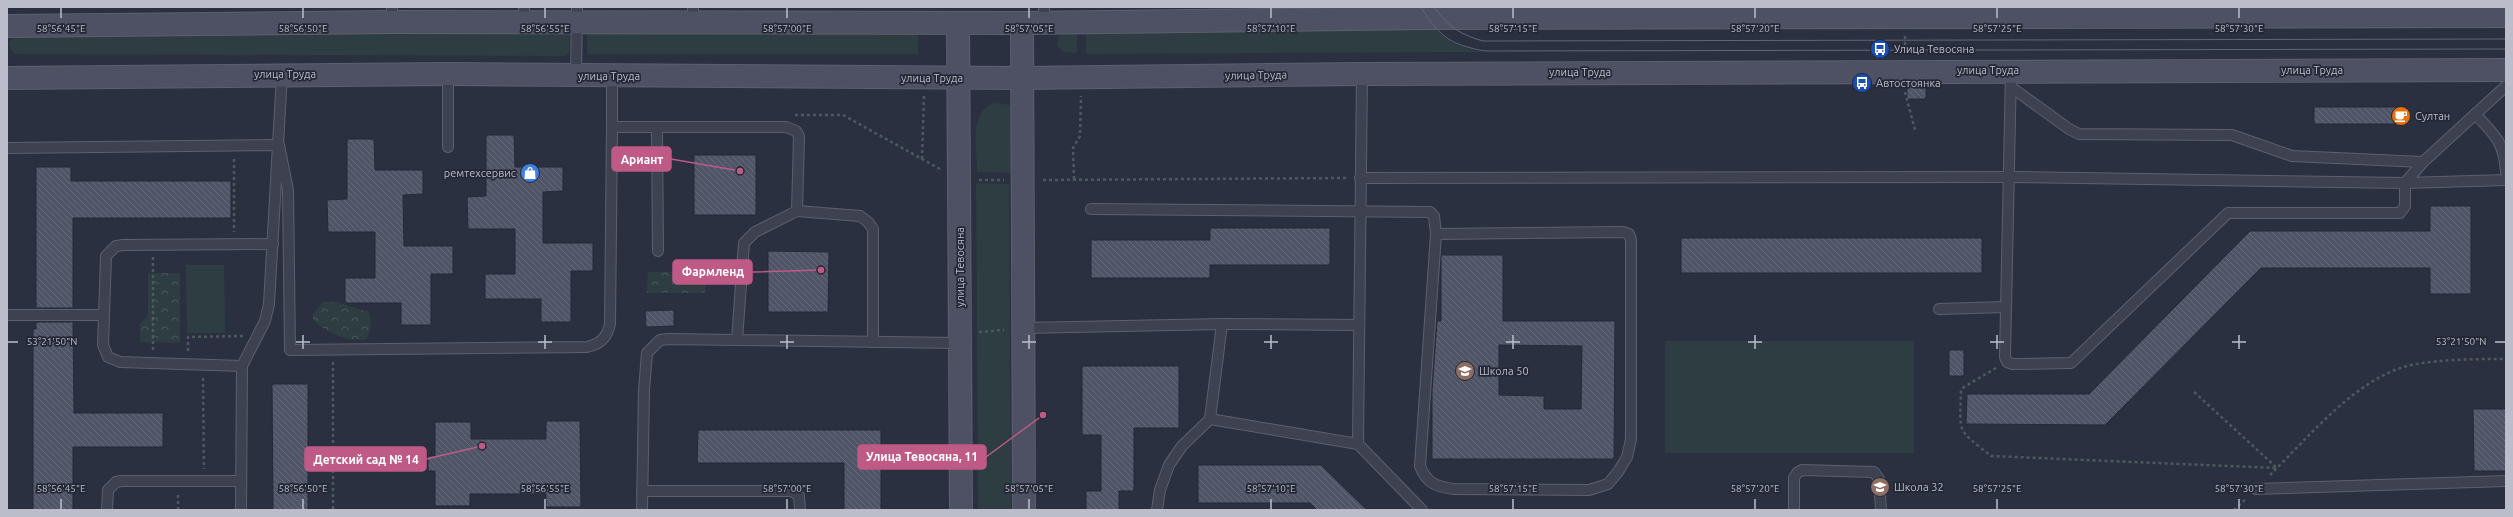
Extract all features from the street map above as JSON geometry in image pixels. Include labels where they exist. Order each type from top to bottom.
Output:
[{"type":"main road","points":[[7,26],[392,14],[693,15],[958,24],[1022,24],[1044,15],[1508,12],[2504,13]]},
{"type":"main road","name":"улица Тевосяна","points":[[958,24],[961,510]]},
{"type":"main road","points":[[1022,24],[1024,510]]},
{"type":"main road","name":"улица Труда","points":[[7,78],[282,74],[1081,78],[1362,74],[2011,78],[2506,70]]},
{"type":"lane","points":[[576,76],[577,15]]},
{"type":"lane","points":[[241,510],[242,366],[265,321],[269,304],[282,74]]},
{"type":"lane","points":[[448,74],[448,147]]},
{"type":"lane","points":[[1358,444],[1362,74]]},
{"type":"lane","points":[[279,145],[288,190],[290,350],[586,347],[603,340],[608,333],[610,324],[612,75]]},
{"type":"lane","points":[[2011,78],[2079,134],[2232,135],[2292,156],[2423,162]]},
{"type":"lane","points":[[2011,78],[2005,356],[2007,362],[2013,364],[2071,363],[2226,214],[2397,214],[2404,209],[2405,183],[2423,162],[2506,86]]},
{"type":"lane","points":[[2475,114],[2500,142],[2504,153],[2506,172]]},
{"type":"lane","points":[[657,127],[658,251]]},
{"type":"lane","points":[[612,128],[792,128],[796,131],[800,142],[797,211]]},
{"type":"lane","points":[[7,148],[279,145]]},
{"type":"lane","points":[[1360,178],[2010,177],[2405,183],[2506,180]]},
{"type":"lane","points":[[1090,209],[1360,210],[1430,212],[1434,216],[1436,234],[1421,443],[1420,466],[1423,474],[1430,483],[1441,488],[1454,489],[1589,490],[1608,484],[1627,457],[1631,439],[1631,240],[1629,234],[1623,232],[1436,234]]},
{"type":"lane","points":[[737,340],[744,243],[755,232],[797,211],[860,216],[868,222],[874,238],[873,342]]},
{"type":"lane","points":[[242,366],[120,362],[108,357],[103,345],[104,263],[110,250],[123,245],[273,244]]},
{"type":"lane","points":[[1939,309],[2005,307]]},
{"type":"lane","points":[[7,315],[103,315]]},
{"type":"lane","points":[[1157,510],[1160,490],[1169,465],[1182,446],[1210,419],[1222,324]]},
{"type":"lane","points":[[1023,328],[1222,324],[1359,325]]},
{"type":"lane","points":[[642,510],[644,390],[647,353],[653,345],[669,339],[873,342],[960,338]]},
{"type":"lane","points":[[1210,419],[1358,444],[1422,510]]},
{"type":"lane","points":[[1794,510],[1794,478],[1797,473],[1802,470],[1874,472],[1879,479],[1881,510]]},
{"type":"lane","points":[[2256,489],[2506,481]]},
{"type":"lane","points":[[107,510],[108,490],[116,482],[240,482]]},
{"type":"lane","points":[[642,491],[792,491],[799,496],[800,510]]},
{"type":"path","points":[[1074,180],[1073,148],[1080,136],[1081,78]]},
{"type":"path","points":[[922,159],[924,88]]},
{"type":"path","points":[[234,146],[234,244]]},
{"type":"path","points":[[1044,180],[1360,178]]},
{"type":"path","points":[[153,245],[153,363]]},
{"type":"path","points":[[960,338],[1023,328]]},
{"type":"path","points":[[188,364],[188,337],[258,335]]},
{"type":"path","points":[[333,350],[333,510]]},
{"type":"path","points":[[2234,510],[2362,388],[2385,375],[2411,366],[2469,359],[2506,359]]},
{"type":"path","points":[[2007,362],[1964,386],[1961,390],[1960,427],[1963,434],[1991,456],[2277,468]]},
{"type":"path","points":[[203,364],[204,481]]},
{"type":"path","points":[[2192,390],[2277,468]]},
{"type":"green space","points":[[1434,28],[1445,38],[1457,45],[1485,52],[1086,54],[1086,30]]},
{"type":"green space","points":[[1077,30],[1077,53],[1063,52],[1057,45],[1059,36]]},
{"type":"green space","points":[[587,31],[918,31],[918,54],[587,54]]},
{"type":"green space","points":[[565,32],[570,35],[569,53],[564,56],[15,54],[9,43],[15,34]]},
{"type":"green space","points":[[994,103],[1011,105],[1020,173],[977,172],[977,123],[980,115],[986,108]]},
{"type":"green space","points":[[976,183],[1009,184],[1011,510],[978,510]]},
{"type":"green space","points":[[186,265],[224,265],[225,333],[187,333]]},
{"type":"green space","points":[[648,272],[705,272],[705,293],[647,293]]},
{"type":"green space","points":[[148,273],[180,273],[180,343],[140,342],[140,323],[148,316]]},
{"type":"green space","points":[[323,302],[336,302],[369,312],[370,326],[366,339],[359,340],[338,336],[313,320],[313,314]]},
{"type":"green space","points":[[1665,341],[1914,341],[1914,453],[1665,453]]},
{"type":"building","points":[[1907,85],[1926,85],[1926,99],[1907,99]]},
{"type":"building","points":[[2314,107],[2406,107],[2406,124],[2314,124]]},
{"type":"building","points":[[486,135],[514,135],[515,167],[563,167],[563,191],[543,192],[543,243],[593,243],[593,271],[571,271],[571,322],[541,322],[541,299],[485,299],[485,274],[515,274],[515,229],[468,229],[467,197],[486,196]]},
{"type":"building","points":[[347,139],[374,139],[375,170],[423,170],[423,194],[403,195],[404,246],[453,246],[453,274],[431,274],[431,325],[401,325],[401,303],[345,303],[345,278],[375,278],[375,232],[328,232],[327,200],[347,199]]},
{"type":"building","points":[[694,155],[756,155],[756,215],[694,215]]},
{"type":"building","points":[[36,167],[71,167],[71,181],[231,181],[231,218],[73,218],[73,308],[36,308]]},
{"type":"building","points":[[2430,206],[2471,206],[2471,294],[2430,294],[2430,268],[2261,268],[2105,425],[1966,424],[1967,394],[2089,394],[2250,231],[2430,231]]},
{"type":"building","points":[[1210,228],[1330,228],[1330,265],[1210,265],[1210,278],[1091,278],[1091,240],[1210,240]]},
{"type":"building","points":[[1681,238],[1982,238],[1982,273],[1681,273]]},
{"type":"building","points":[[768,251],[829,252],[828,312],[768,312]]},
{"type":"building","name":"Школа 50","points":[[1441,255],[1503,255],[1503,321],[1615,321],[1614,459],[1432,459],[1432,391],[1437,321],[1441,321]],"holes":[[[1499,345],[1582,346],[1581,409],[1544,409],[1544,396],[1499,395]]]},
{"type":"building","points":[[674,310],[674,326],[646,327],[645,311]]},
{"type":"building","points":[[36,322],[73,322],[74,413],[163,413],[163,447],[73,447],[73,510],[33,510],[33,329],[36,329]]},
{"type":"building","points":[[1949,350],[1964,350],[1964,376],[1949,376]]},
{"type":"building","points":[[1082,366],[1179,366],[1179,428],[1134,428],[1134,491],[1119,491],[1119,510],[1086,510],[1086,491],[1101,491],[1101,435],[1082,435]]},
{"type":"building","points":[[272,384],[308,384],[308,510],[273,510]]},
{"type":"building","points":[[2473,409],[2506,409],[2506,471],[2474,471]]},
{"type":"building","points":[[546,421],[580,421],[581,507],[546,507],[546,494],[470,494],[470,506],[435,506],[435,471],[428,471],[428,456],[435,456],[435,422],[471,422],[471,439],[546,439]]},
{"type":"building","points":[[698,430],[881,430],[881,510],[844,510],[844,463],[697,463]]},
{"type":"building","points":[[1198,465],[1321,465],[1367,510],[1317,510],[1310,503],[1198,503]]},
{"type":"tram line","points":[[1421,7],[1434,26],[1447,38],[1463,46],[1485,51],[2506,49]]},
{"type":"tram line","points":[[1434,7],[1449,25],[1461,33],[1483,41],[2506,39]]},
{"type":"place","name":"Улица Тевосяна","points":[[1880,49]]},
{"type":"place","name":"Автостоянка","points":[[1862,83]]},
{"type":"place","name":"Султан","points":[[2401,116]]},
{"type":"place","name":"Ариант","points":[[740,171]]},
{"type":"place","name":"ремтехсервис","points":[[530,173]]},
{"type":"place","name":"Фармленд","points":[[821,270]]},
{"type":"place","name":"Школа 50","points":[[1465,371]]},
{"type":"place","name":"Улица Тевосяна, 11","points":[[1043,415]]},
{"type":"place","name":"Детский сад № 14","points":[[482,446]]},
{"type":"place","name":"Школа 32","points":[[1880,487]]}]
